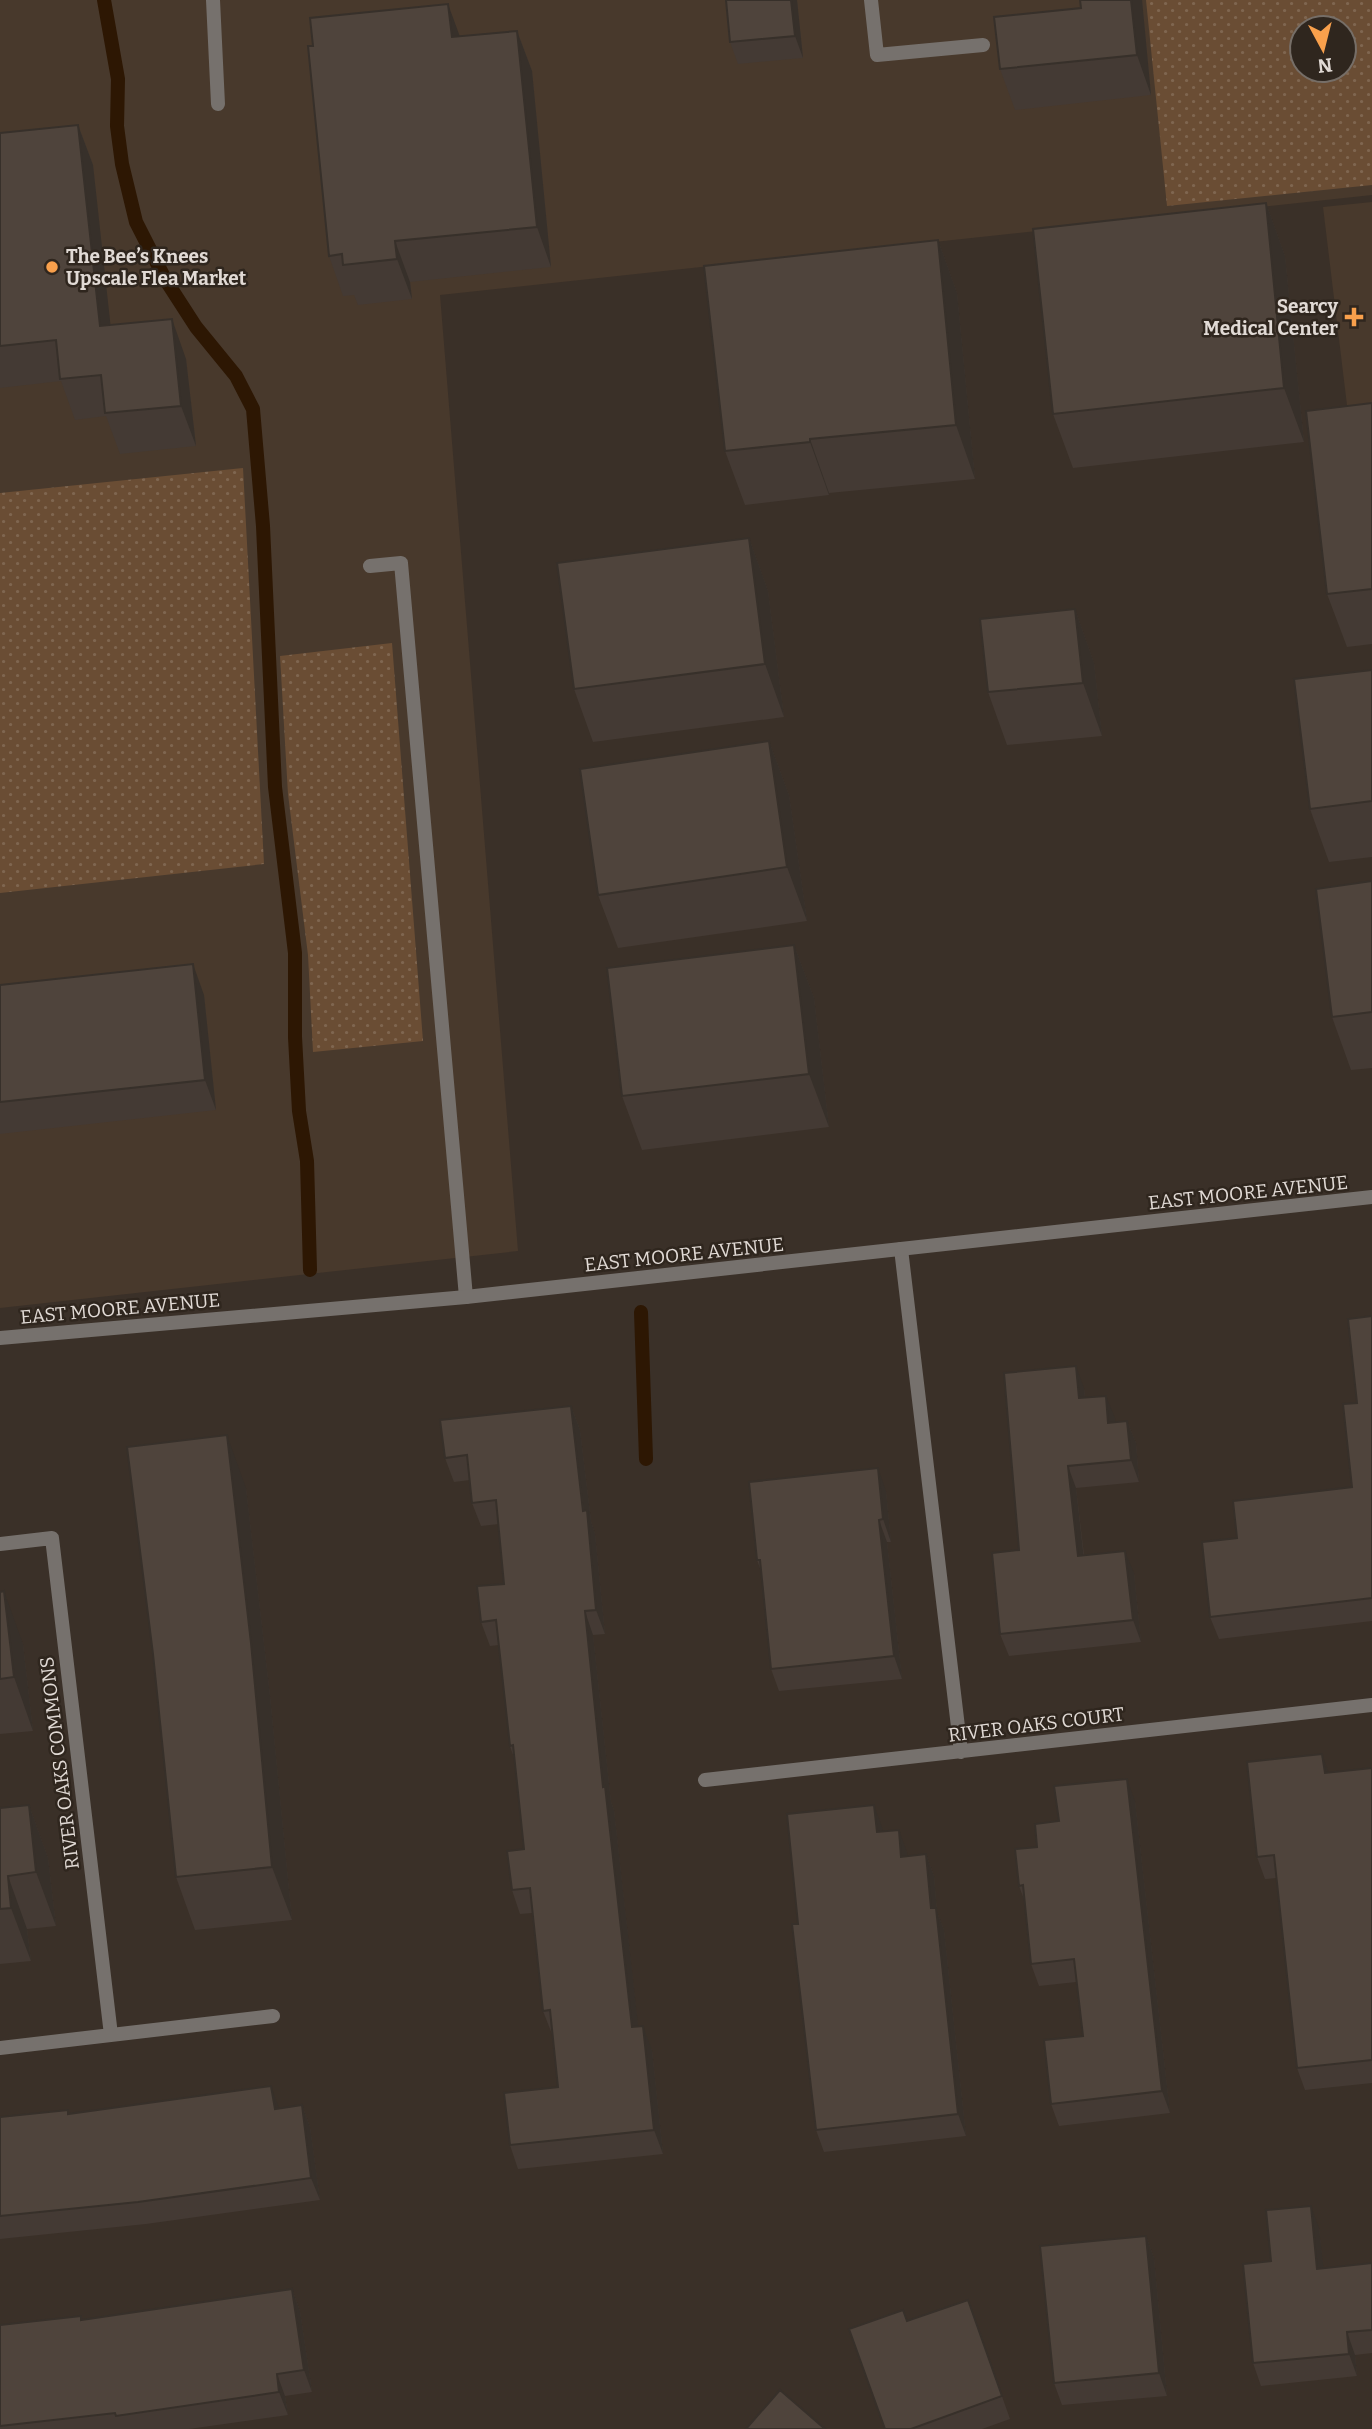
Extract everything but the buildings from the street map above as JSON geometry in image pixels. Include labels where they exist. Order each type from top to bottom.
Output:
[{"type":"street","points":[[214,0],[218,104]]},
{"type":"street","points":[[871,0],[877,55],[983,45]]},
{"type":"street","points":[[370,566],[401,563],[466,1297]]},
{"type":"street","name":"EAST MOORE AVENUE","points":[[0,1338],[466,1297],[1372,1197]]},
{"type":"street","points":[[901,1249],[961,1752]]},
{"type":"street","name":"RIVER OAKS COMMONS","points":[[0,1544],[52,1538],[111,2035]]},
{"type":"street","name":"RIVER OAKS COURT","points":[[705,1780],[1372,1705]]},
{"type":"street","points":[[0,2048],[273,2016]]},
{"type":"shaded area","points":[[0,0],[1372,0],[1372,195],[440,295],[518,1251],[0,1308]]},
{"type":"shaded area","points":[[1146,0],[1372,0],[1372,185],[1167,206]]},
{"type":"shaded area","name":"Searcy Medical Center","points":[[1372,202],[1372,428],[1350,430],[1323,207]]},
{"type":"shaded area","points":[[243,468],[264,864],[0,893],[0,493]]},
{"type":"shaded area","points":[[392,643],[423,1041],[313,1052],[308,955],[288,794],[280,656]]},
{"type":"waterway","points":[[104,0],[118,79],[117,126],[122,164],[136,222],[165,279],[196,327],[236,376],[253,409],[263,526],[275,787],[295,953],[295,1037],[299,1111],[307,1161],[310,1270]]},
{"type":"waterway","points":[[641,1312],[646,1459]]},
{"type":"place","name":"The Bee’s Knees Upscale Flea Market","points":[[52,267]]},
{"type":"place","name":"Searcy Medical Center","points":[[1354,317]]}]
